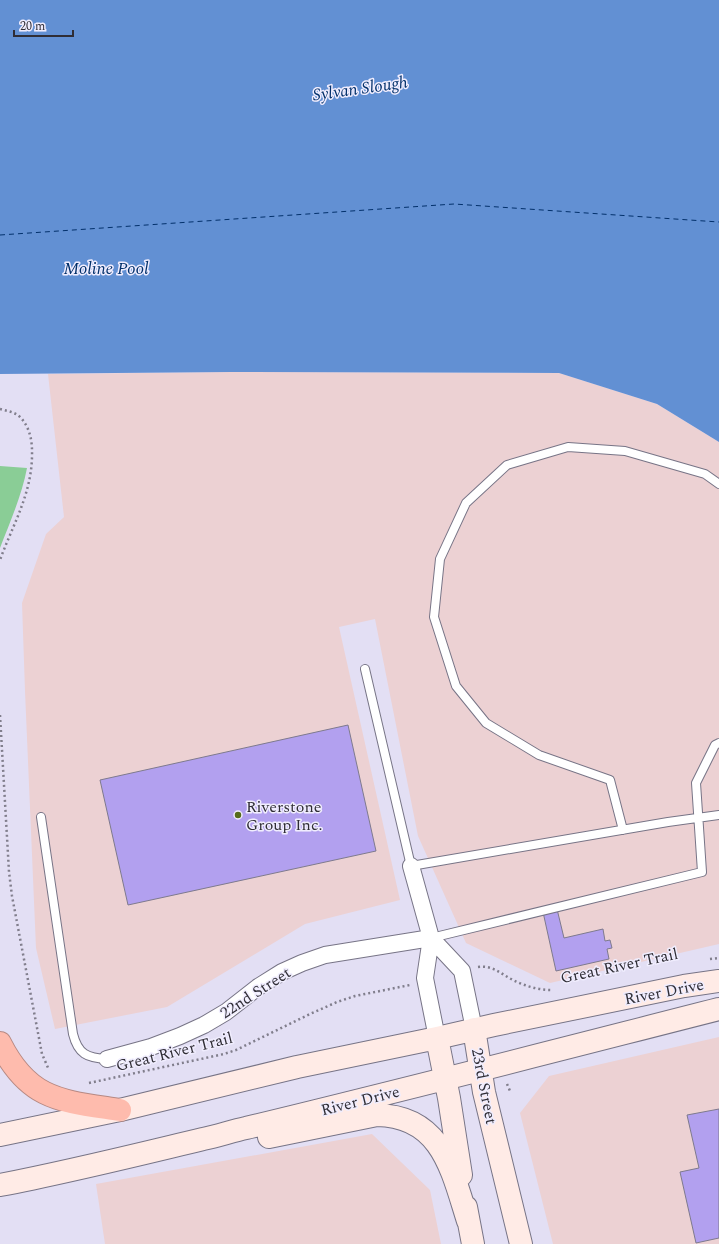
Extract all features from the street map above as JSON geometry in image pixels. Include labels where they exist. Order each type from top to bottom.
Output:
[{"type":"highway","points":[[0,1044],[18,1073],[36,1089],[68,1102],[120,1110]]},
{"type":"main road","name":"River Drive","points":[[0,1135],[120,1110],[297,1067],[474,1029],[684,986],[719,981]]},
{"type":"main road","name":"River Drive","points":[[0,1184],[112,1161],[205,1139],[719,1008]]},
{"type":"main road","name":"23rd Street","points":[[474,1029],[484,1092],[521,1244]]},
{"type":"main road","points":[[437,1038],[473,1244]]},
{"type":"main road","points":[[169,1147],[254,1140],[378,1115],[394,1116],[422,1127],[436,1141],[451,1167],[468,1222]]},
{"type":"street","points":[[411,866],[431,938],[425,978],[437,1038]]},
{"type":"street","points":[[431,938],[462,971]]},
{"type":"street","name":"22nd Street","points":[[107,1060],[151,1047],[204,1025],[226,1012],[258,987],[282,972],[302,963],[325,955],[431,938]]},
{"type":"street","name":"23rd Street","points":[[462,971],[474,1029]]},
{"type":"lane","points":[[623,830],[610,780],[539,754],[486,723],[456,686],[434,617],[440,560],[466,503],[507,465],[568,447],[625,451],[705,474],[719,484]]},
{"type":"lane","points":[[365,669],[411,866],[719,815]]},
{"type":"lane","points":[[431,938],[702,872],[696,783],[715,745],[719,743]]},
{"type":"lane","points":[[41,817],[73,1034],[76,1045],[85,1055],[95,1059],[107,1060]]},
{"type":"path","points":[[0,409],[9,411],[19,416],[26,424],[30,435],[32,458],[32,468],[25,495],[0,560]]},
{"type":"path","points":[[0,714],[9,872],[12,896],[42,1054],[48,1070],[51,1072]]},
{"type":"path","points":[[704,960],[719,958]]},
{"type":"path","name":"Great River Trail","points":[[462,971],[482,967],[492,968],[511,979],[528,986],[544,990],[556,990]]},
{"type":"path","name":"Great River Trail","points":[[88,1083],[224,1054],[236,1050],[337,1002],[355,996],[412,984],[425,978]]},
{"type":"shaded area","points":[[230,372],[559,373],[657,404],[719,442],[719,944],[550,983],[466,943],[418,836],[375,619],[339,627],[400,900],[305,924],[167,1007],[55,1029],[36,948],[22,603],[46,534],[64,517],[48,374]]},
{"type":"shaded area","points":[[719,1037],[719,1244],[553,1244],[520,1113],[549,1076]]},
{"type":"shaded area","points":[[372,1134],[430,1190],[441,1244],[105,1244],[96,1184]]},
{"type":"green space","points":[[0,466],[27,468],[19,498],[0,548]]},
{"type":"water","points":[[0,0],[719,0],[719,442],[657,404],[559,373],[230,372],[0,374]]},
{"type":"building","name":"Riverstone Group Inc.","points":[[348,725],[376,851],[128,905],[100,780]]},
{"type":"building","points":[[557,909],[564,938],[603,929],[605,941],[610,940],[612,948],[607,949],[609,959],[556,971],[543,912]]},
{"type":"building","points":[[719,1109],[719,1238],[696,1243],[680,1172],[699,1168],[687,1115]]},
{"type":"ferry route","points":[[0,235],[454,204],[719,222]]},
{"type":"place","name":"Riverstone Group Inc.","points":[[238,815]]},
{"type":"water label","name":"Sylvan Slough","points":[[360,88]]},
{"type":"water label","name":"Moline Pool","points":[[106,268]]}]
